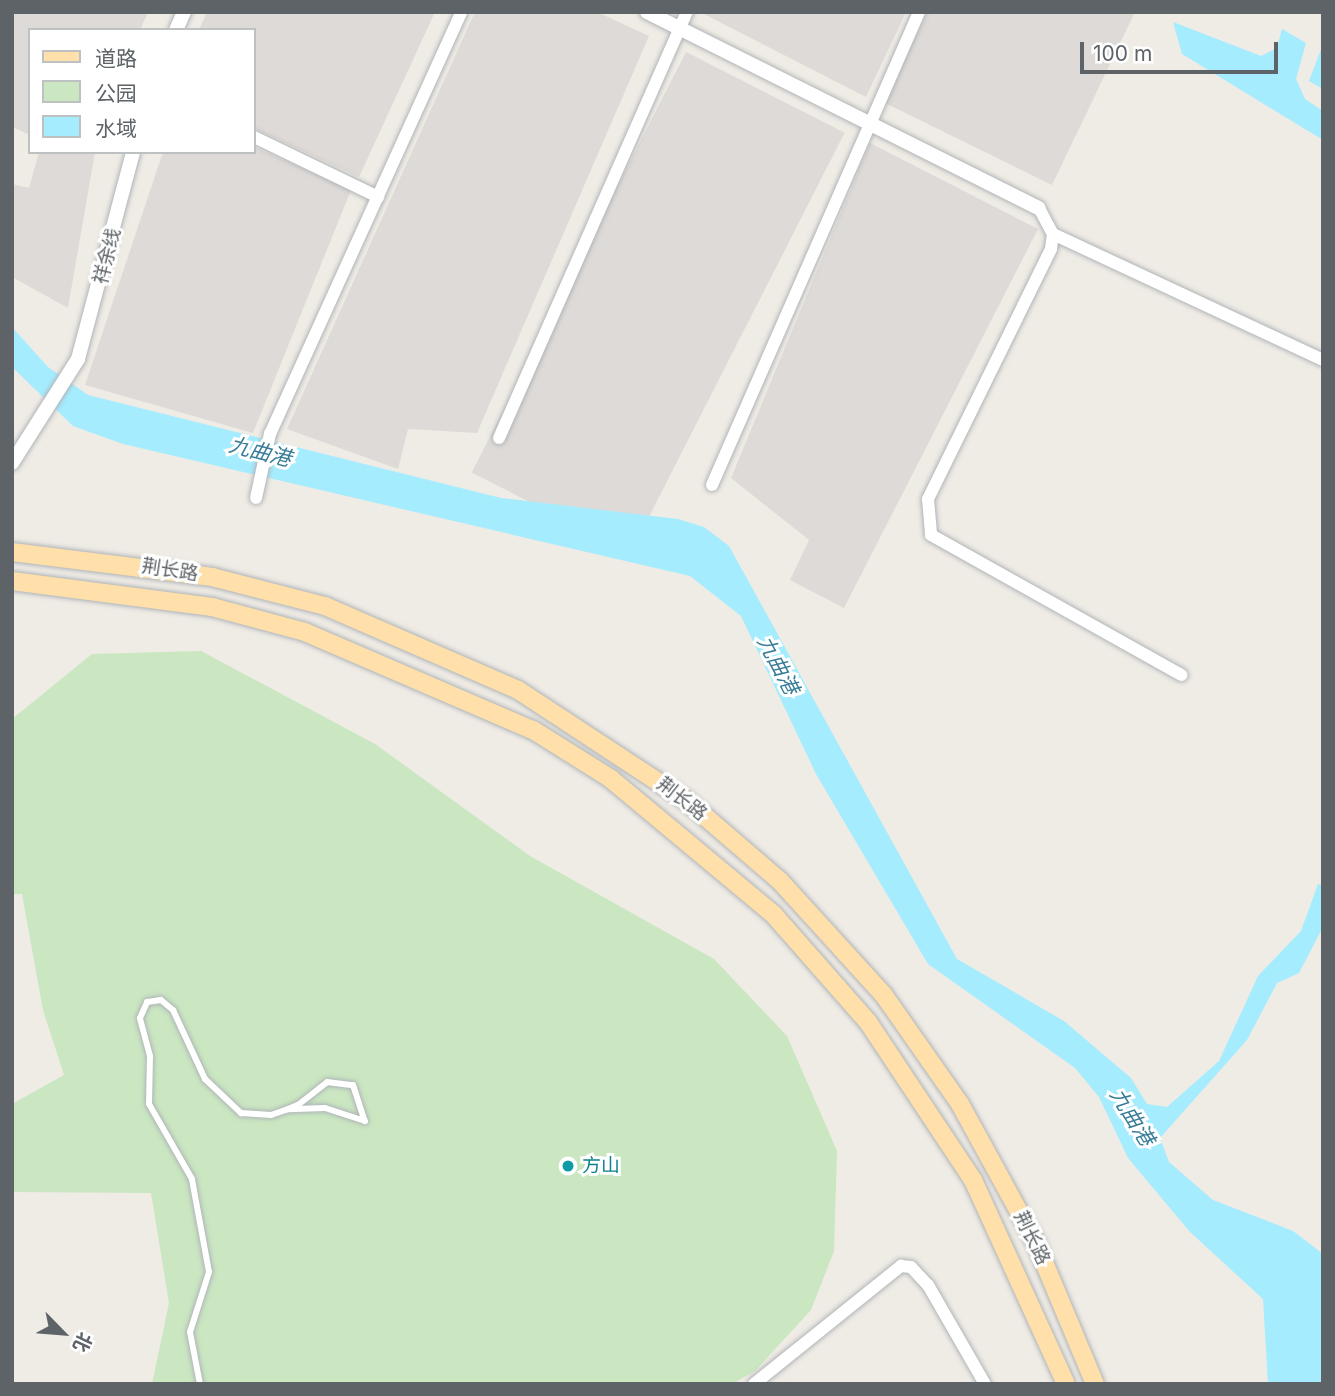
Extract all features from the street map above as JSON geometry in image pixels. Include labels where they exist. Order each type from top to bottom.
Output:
[{"type":"main road","name":"荆长路","points":[[12,552],[212,577],[325,606],[518,690],[687,801],[780,881],[883,993],[960,1104],[1030,1231],[1095,1384]]},
{"type":"main road","name":"荆长路","points":[[12,581],[212,607],[305,632],[533,730],[611,779],[775,915],[868,1022],[973,1180],[1066,1384]]},
{"type":"street","points":[[177,28],[184,12]]},
{"type":"street","points":[[256,499],[270,434],[461,12]]},
{"type":"street","points":[[647,12],[1039,208],[1053,234],[1052,249],[928,499],[931,535],[1182,675]]},
{"type":"street","points":[[499,438],[684,31],[687,12]]},
{"type":"street","points":[[712,485],[919,12]]},
{"type":"street","points":[[256,138],[378,197]]},
{"type":"street","name":"祥余线","points":[[12,463],[42,424],[78,359],[132,154]]},
{"type":"street","points":[[1053,234],[1323,360]]},
{"type":"street","points":[[754,1384],[901,1266],[911,1267],[928,1285],[985,1384]]},
{"type":"lane","points":[[200,1384],[190,1332],[209,1272],[192,1179],[149,1104],[150,1056],[140,1018],[147,1002],[161,1000],[173,1010],[195,1064],[227,1104],[257,1116],[288,1109],[325,1108],[365,1121],[353,1085],[327,1082],[288,1109]]},
{"type":"shaded area","points":[[12,12],[148,12],[141,28],[28,28],[28,134],[12,127]]},
{"type":"shaded area","points":[[207,12],[435,12],[359,177],[256,129],[256,28],[200,28]]},
{"type":"shaded area","points":[[475,12],[597,12],[649,36],[477,433],[408,429],[398,469],[287,429]]},
{"type":"shaded area","points":[[700,12],[906,12],[866,97]]},
{"type":"shaded area","points":[[928,12],[1135,12],[1052,185],[883,102]]},
{"type":"shaded area","points":[[686,52],[845,133],[630,553],[472,473]]},
{"type":"shaded area","points":[[870,143],[1038,229],[844,608],[790,580],[809,540],[731,478]]},
{"type":"shaded area","points":[[256,148],[351,190],[253,433],[85,385],[162,154],[256,154]]},
{"type":"shaded area","points":[[38,154],[95,154],[68,308],[12,277],[12,184],[29,188]]},
{"type":"green space","points":[[201,651],[375,744],[530,856],[714,959],[787,1036],[837,1151],[834,1251],[811,1310],[755,1371],[732,1384],[152,1384],[169,1303],[151,1193],[12,1192],[12,1104],[64,1075],[43,1010],[22,894],[12,894],[12,719],[92,654]]},
{"type":"water","points":[[1173,22],[1261,56],[1277,48],[1282,29],[1306,43],[1296,79],[1305,99],[1323,111],[1323,140],[1182,54]]},
{"type":"water","points":[[1323,44],[1323,89],[1309,81]]},
{"type":"water","name":"九曲港","points":[[12,327],[48,367],[88,395],[501,498],[678,519],[704,527],[729,546],[957,959],[1064,1021],[1131,1078],[1147,1104],[1167,1107],[1219,1061],[1258,976],[1301,931],[1318,884],[1323,886],[1323,927],[1299,973],[1277,983],[1247,1040],[1160,1138],[1169,1162],[1213,1200],[1293,1231],[1323,1254],[1323,1384],[1268,1384],[1263,1299],[1190,1232],[1128,1158],[1099,1097],[1075,1068],[928,964],[816,774],[741,616],[690,576],[123,444],[73,426],[12,367]]},
{"type":"place","name":"方山","points":[[568,1166]]}]
